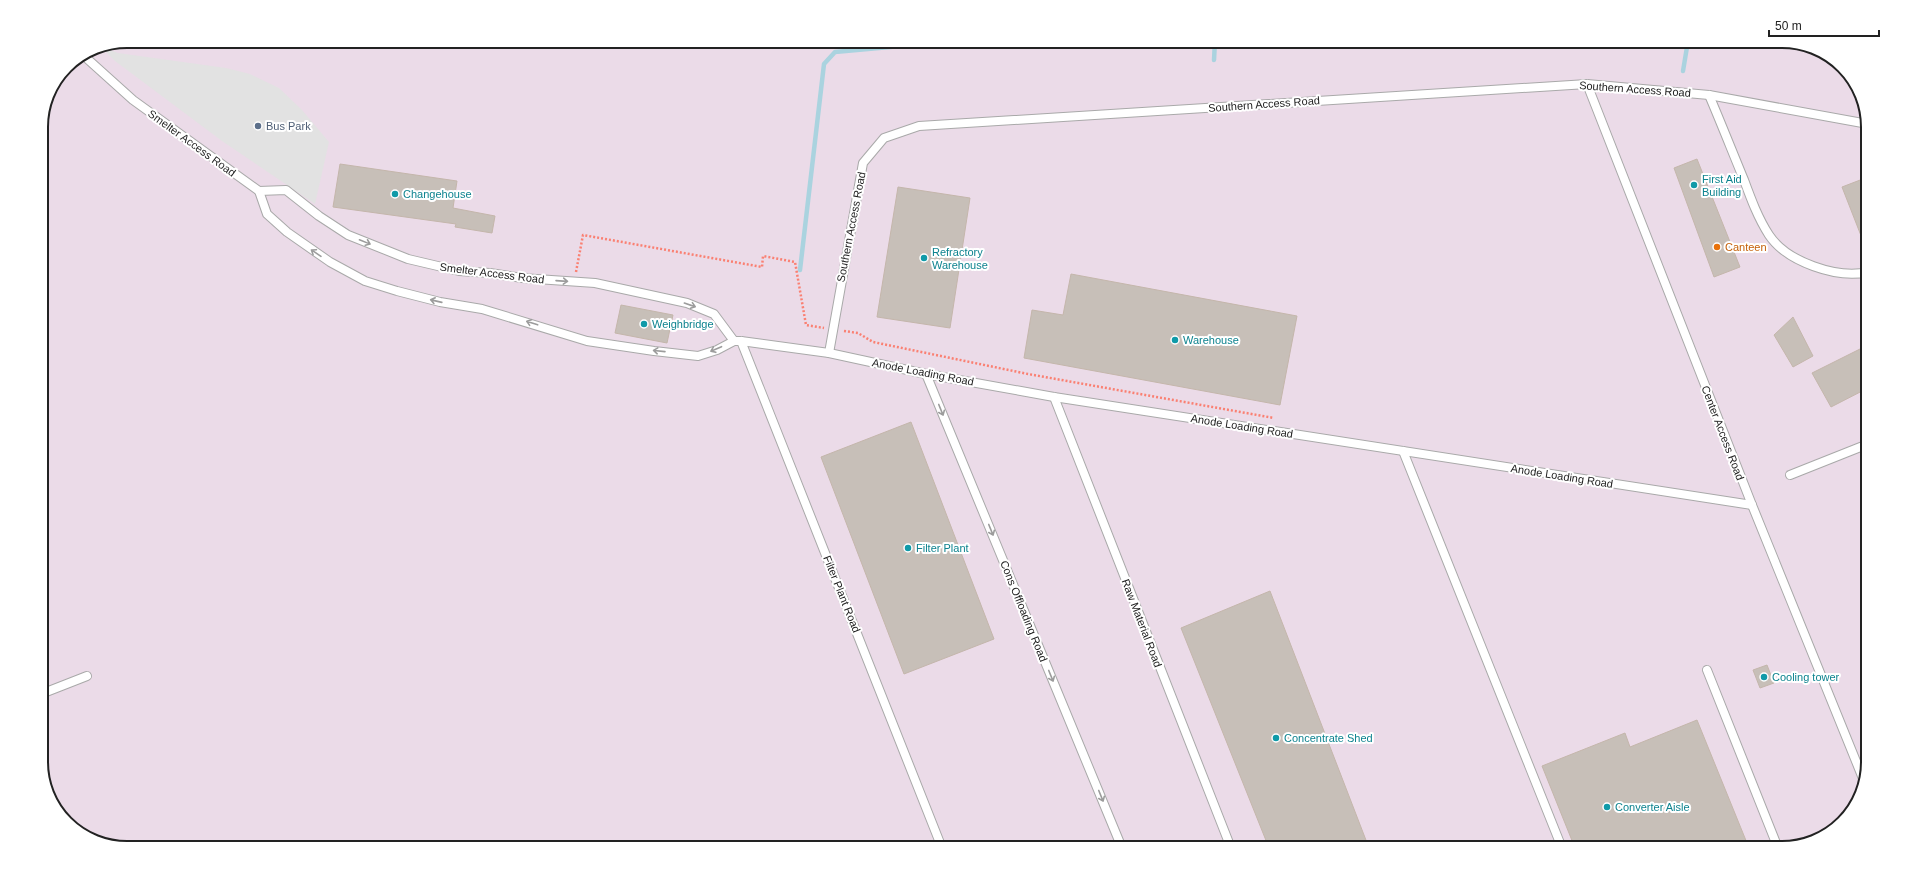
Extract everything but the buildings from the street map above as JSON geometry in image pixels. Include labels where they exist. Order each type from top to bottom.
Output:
[{"type":"lane","name":"Smelter Access Road","points":[[88,59],[133,100],[259,191],[286,190],[319,216],[348,235],[408,259],[459,271],[595,283],[687,303],[714,314],[738,341]]},
{"type":"lane","name":"Southern Access Road","points":[[829,353],[863,163],[884,138],[919,126],[1587,84],[1709,95],[1861,123]]},
{"type":"lane","name":"Center Access Road","points":[[1587,84],[1752,505],[1860,771]]},
{"type":"lane","points":[[1709,95],[1758,216],[1770,237],[1787,252],[1808,264],[1832,272],[1857,275],[1861,274]]},
{"type":"lane","points":[[259,191],[266,214],[287,232],[330,262],[365,281],[440,302],[482,309],[587,341],[698,356],[738,341]]},
{"type":"lane","name":"Anode Loading Road","points":[[738,341],[829,353],[926,374],[1054,397],[1752,505]]},
{"type":"lane","name":"Filter Plant Road","points":[[738,341],[939,841]]},
{"type":"lane","name":"Cons Offloading Road","points":[[926,374],[1119,841]]},
{"type":"lane","name":"Raw Material Road","points":[[1054,397],[1228,841]]},
{"type":"lane","points":[[1790,475],[1861,447]]},
{"type":"lane","points":[[1403,451],[1559,841]]},
{"type":"lane","points":[[1707,670],[1775,841]]},
{"type":"lane","points":[[48,691],[87,676]]},
{"type":"path","points":[[573,282],[583,235],[762,266],[763,256],[795,262],[806,325],[858,333],[873,342],[1028,374],[1281,420]]},
{"type":"shaded area","points":[[122,48],[1787,48],[1812,54],[1830,64],[1848,83],[1857,102],[1861,122],[1861,762],[1855,792],[1848,806],[1826,828],[1802,838],[1782,841],[122,841],[97,835],[79,825],[61,806],[52,787],[48,767],[48,122],[56,92],[71,71],[83,61],[97,54]]},
{"type":"shaded area","name":"Bus Park","points":[[111,50],[118,53],[226,68],[250,74],[279,88],[302,110],[329,142],[315,204],[222,141],[115,61],[105,51]]},
{"type":"waterway","points":[[800,270],[824,64],[835,52],[879,48]]},
{"type":"waterway","points":[[1214,60],[1215,48]]},
{"type":"waterway","points":[[1683,71],[1687,48]]},
{"type":"place","name":"Bus Park","points":[[258,126]]},
{"type":"place","name":"First Aid Building","points":[[1694,185]]},
{"type":"place","name":"Changehouse","points":[[395,194]]},
{"type":"place","name":"Canteen","points":[[1717,247]]},
{"type":"place","name":"Refractory Warehouse","points":[[924,258]]},
{"type":"place","name":"Weighbridge","points":[[644,324]]},
{"type":"place","name":"Warehouse","points":[[1175,340]]},
{"type":"place","name":"Filter Plant","points":[[908,548]]},
{"type":"place","name":"Cooling tower","points":[[1764,677]]},
{"type":"place","name":"Concentrate Shed","points":[[1276,738]]},
{"type":"place","name":"Converter Aisle","points":[[1607,807]]}]
